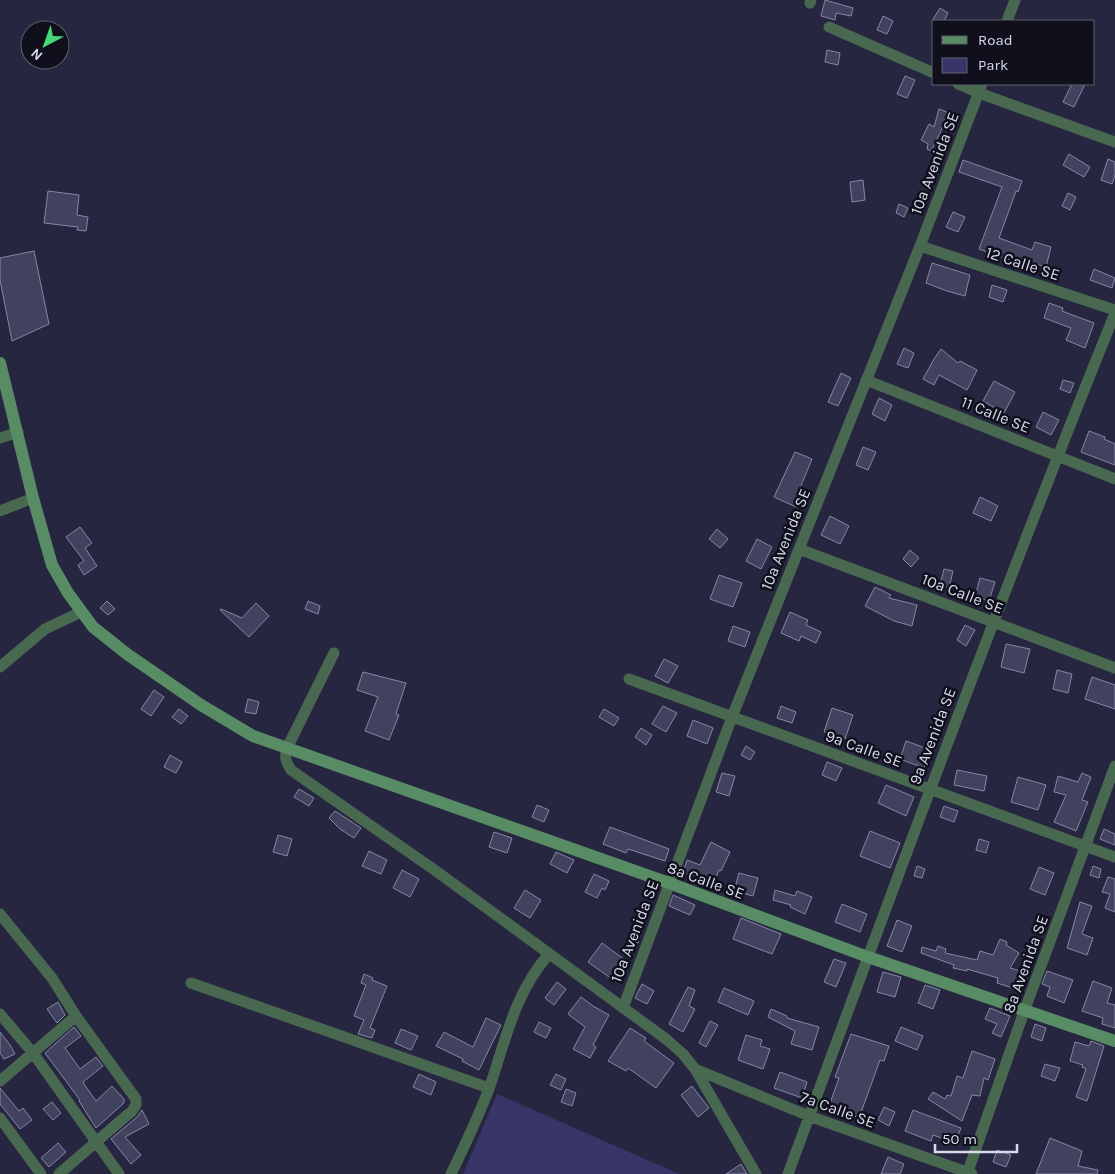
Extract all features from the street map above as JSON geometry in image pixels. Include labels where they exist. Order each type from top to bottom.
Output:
[{"type":"street","points":[[1007,20],[1015,0]]},
{"type":"street","points":[[829,27],[932,72]]},
{"type":"street","points":[[964,85],[980,88],[1115,142]]},
{"type":"street","name":"10a Avenida SE","points":[[623,1008],[732,717],[920,246],[980,88]]},
{"type":"street","name":"12 Calle SE","points":[[920,246],[1115,311]]},
{"type":"street","name":"9a Avenida SE","points":[[788,1174],[929,789],[1115,311]]},
{"type":"street","name":"8a Calle SE","points":[[0,364],[33,498],[52,565],[68,593],[93,627],[127,654],[202,705],[253,736],[868,957],[1115,1041]]},
{"type":"street","name":"11 Calle SE","points":[[866,380],[1115,480]]},
{"type":"street","points":[[0,438],[18,432]]},
{"type":"street","points":[[0,511],[33,498]]},
{"type":"street","name":"10a Calle SE","points":[[799,549],[1115,668]]},
{"type":"street","points":[[0,667],[45,629],[81,612]]},
{"type":"street","points":[[334,653],[287,748],[285,755],[286,763],[297,775],[436,871],[683,1054],[695,1069],[756,1174]]},
{"type":"street","name":"9a Calle SE","points":[[629,679],[1115,857]]},
{"type":"street","name":"8a Avenida SE","points":[[969,1174],[1025,1009],[1115,766]]},
{"type":"street","points":[[0,914],[52,978],[76,1016],[136,1099],[136,1105],[132,1111],[59,1174]]},
{"type":"street","points":[[451,1174],[489,1088],[524,987],[549,954]]},
{"type":"street","points":[[191,983],[489,1088]]},
{"type":"street","points":[[0,1014],[33,1053],[119,1174]]},
{"type":"street","points":[[0,1081],[76,1016]]},
{"type":"street","name":"7a Calle SE","points":[[695,1069],[810,1116],[969,1174]]},
{"type":"street","points":[[0,1118],[41,1174]]},
{"type":"green space","points":[[497,1094],[679,1174],[463,1174]]},
{"type":"building","points":[[825,0],[853,8],[851,16],[836,13],[835,20],[821,16]]},
{"type":"building","points":[[940,8],[948,13],[944,20],[933,20]]},
{"type":"building","points":[[883,16],[893,21],[887,34],[877,30]]},
{"type":"building","points":[[827,50],[840,53],[838,65],[825,62]]},
{"type":"building","points":[[905,76],[915,80],[907,98],[897,94]]},
{"type":"building","points":[[1072,85],[1085,85],[1074,107],[1063,102]]},
{"type":"building","points":[[939,109],[947,112],[941,131],[931,151],[927,149],[928,144],[921,140],[929,124],[934,127]]},
{"type":"building","points":[[1069,154],[1090,167],[1084,177],[1063,165]]},
{"type":"building","points":[[1108,159],[1115,162],[1115,175],[1112,184],[1101,180]]},
{"type":"building","points":[[963,160],[1022,181],[1018,192],[1016,191],[999,238],[1032,250],[1035,242],[1051,247],[1046,267],[1020,259],[1018,263],[979,249],[1002,187],[959,172]]},
{"type":"building","points":[[863,180],[865,200],[852,202],[850,182]]},
{"type":"building","points":[[48,191],[79,195],[77,215],[88,217],[86,231],[77,230],[78,227],[44,223]]},
{"type":"building","points":[[1068,193],[1076,197],[1070,210],[1062,206]]},
{"type":"building","points":[[899,204],[908,208],[904,217],[896,213]]},
{"type":"building","points":[[953,212],[965,217],[958,232],[946,227]]},
{"type":"building","points":[[34,251],[49,324],[12,341],[0,280],[0,258]]},
{"type":"building","points":[[932,263],[970,275],[965,296],[926,283]]},
{"type":"building","points":[[1094,269],[1115,278],[1112,288],[1090,280]]},
{"type":"building","points":[[992,285],[1007,290],[1003,302],[989,297]]},
{"type":"building","points":[[1049,303],[1063,308],[1062,311],[1094,323],[1085,348],[1066,340],[1071,328],[1044,318]]},
{"type":"building","points":[[904,348],[914,353],[908,368],[897,364]]},
{"type":"building","points":[[941,349],[958,363],[960,361],[977,370],[967,390],[939,375],[934,385],[923,379]]},
{"type":"building","points":[[841,373],[851,378],[838,406],[828,402]]},
{"type":"building","points":[[1063,380],[1074,383],[1070,393],[1060,389]]},
{"type":"building","points":[[994,381],[1015,392],[1004,413],[983,401]]},
{"type":"building","points":[[879,398],[892,405],[885,421],[872,414]]},
{"type":"building","points":[[1043,412],[1059,420],[1051,435],[1036,427]]},
{"type":"building","points":[[1089,431],[1105,437],[1104,439],[1115,444],[1115,465],[1081,452]]},
{"type":"building","points":[[863,447],[876,452],[868,470],[856,465]]},
{"type":"building","points":[[795,452],[812,459],[800,488],[804,490],[796,507],[774,497]]},
{"type":"building","points":[[980,497],[998,506],[991,521],[973,513]]},
{"type":"building","points":[[830,516],[849,526],[840,544],[821,535]]},
{"type":"building","points":[[80,527],[92,543],[85,548],[97,566],[84,575],[78,565],[84,561],[66,537]]},
{"type":"building","points":[[717,529],[728,539],[720,548],[709,539]]},
{"type":"building","points":[[757,539],[772,547],[761,569],[746,561]]},
{"type":"building","points":[[910,550],[919,558],[911,567],[903,559]]},
{"type":"building","points":[[944,569],[953,571],[949,588],[940,585]]},
{"type":"building","points":[[719,575],[742,583],[733,607],[710,599]]},
{"type":"building","points":[[980,578],[995,582],[989,601],[975,597]]},
{"type":"building","points":[[875,587],[891,595],[889,598],[917,605],[912,626],[894,621],[865,606]]},
{"type":"building","points":[[107,601],[115,609],[108,615],[100,608]]},
{"type":"building","points":[[308,601],[320,606],[318,614],[305,609]]},
{"type":"building","points":[[256,603],[269,616],[249,637],[220,610],[242,618]]},
{"type":"building","points":[[790,612],[808,620],[806,625],[821,632],[816,643],[801,636],[799,641],[781,633]]},
{"type":"building","points":[[965,625],[975,630],[966,646],[957,640]]},
{"type":"building","points":[[733,626],[750,632],[745,647],[728,641]]},
{"type":"building","points":[[1006,644],[1030,649],[1024,673],[1001,667]]},
{"type":"building","points":[[664,659],[678,666],[668,683],[655,676]]},
{"type":"building","points":[[1057,670],[1072,674],[1068,693],[1053,689]]},
{"type":"building","points":[[363,672],[406,683],[396,714],[399,715],[389,740],[365,731],[378,697],[357,690]]},
{"type":"building","points":[[1092,677],[1115,685],[1115,709],[1085,699]]},
{"type":"building","points":[[154,690],[164,697],[151,716],[141,709]]},
{"type":"building","points":[[248,699],[259,702],[256,714],[245,712]]},
{"type":"building","points":[[663,706],[677,713],[666,732],[652,724]]},
{"type":"building","points":[[781,706],[796,712],[792,723],[777,718]]},
{"type":"building","points":[[832,708],[853,715],[845,739],[824,732]]},
{"type":"building","points":[[179,709],[188,716],[181,724],[172,717]]},
{"type":"building","points":[[604,709],[619,718],[614,726],[599,717]]},
{"type":"building","points":[[693,720],[713,728],[707,744],[687,736]]},
{"type":"building","points":[[641,728],[652,735],[646,745],[635,737]]},
{"type":"building","points":[[906,741],[931,750],[924,768],[900,759]]},
{"type":"building","points":[[746,746],[755,752],[750,760],[741,755]]},
{"type":"building","points":[[170,755],[182,762],[176,773],[164,767]]},
{"type":"building","points":[[827,762],[842,768],[836,781],[822,775]]},
{"type":"building","points":[[957,770],[987,776],[984,791],[954,785]]},
{"type":"building","points":[[722,773],[735,776],[729,796],[716,792]]},
{"type":"building","points":[[1082,773],[1091,777],[1082,800],[1088,802],[1076,831],[1054,822],[1066,795],[1054,792],[1058,776],[1078,782]]},
{"type":"building","points":[[1018,777],[1046,785],[1038,810],[1011,802]]},
{"type":"building","points":[[886,785],[914,797],[906,816],[878,803]]},
{"type":"building","points":[[299,789],[314,798],[309,806],[294,797]]},
{"type":"building","points":[[537,805],[549,810],[544,822],[532,817]]},
{"type":"building","points":[[944,806],[958,811],[954,822],[940,817]]},
{"type":"building","points":[[335,811],[361,828],[354,838],[340,829],[329,818]]},
{"type":"building","points":[[610,827],[669,849],[665,861],[628,849],[626,853],[603,844]]},
{"type":"building","points":[[1104,829],[1115,834],[1115,845],[1100,839]]},
{"type":"building","points":[[870,831],[900,843],[890,868],[860,856]]},
{"type":"building","points":[[494,832],[512,838],[507,853],[489,847]]},
{"type":"building","points":[[278,835],[292,839],[287,856],[273,852]]},
{"type":"building","points":[[979,839],[989,842],[986,853],[976,850]]},
{"type":"building","points":[[711,842],[730,852],[715,880],[695,874],[694,876],[683,873],[687,860],[700,865]]},
{"type":"building","points":[[369,851],[387,860],[381,874],[362,866]]},
{"type":"building","points":[[556,852],[574,860],[567,873],[550,864]]},
{"type":"building","points":[[917,866],[925,869],[922,878],[914,876]]},
{"type":"building","points":[[1093,866],[1101,869],[1099,878],[1090,875]]},
{"type":"building","points":[[1039,867],[1054,873],[1045,895],[1030,889]]},
{"type":"building","points":[[402,870],[419,879],[410,897],[393,888]]},
{"type":"building","points":[[739,873],[758,878],[753,896],[734,891]]},
{"type":"building","points":[[594,874],[609,881],[605,890],[602,888],[597,898],[585,892]]},
{"type":"building","points":[[1108,877],[1115,879],[1115,912],[1105,908],[1110,894],[1102,892]]},
{"type":"building","points":[[525,890],[541,900],[530,918],[514,908]]},
{"type":"building","points":[[775,890],[795,896],[797,891],[812,897],[805,914],[790,907],[791,905],[773,900]]},
{"type":"building","points":[[673,895],[695,905],[690,915],[669,906]]},
{"type":"building","points":[[1080,902],[1092,906],[1082,934],[1093,938],[1087,955],[1067,948]]},
{"type":"building","points":[[842,904],[867,914],[860,932],[835,922]]},
{"type":"building","points":[[741,918],[781,934],[772,954],[733,939]]},
{"type":"building","points":[[897,920],[912,926],[902,952],[887,946]]},
{"type":"building","points":[[633,928],[642,930],[638,943],[629,940]]},
{"type":"building","points":[[1000,939],[1007,942],[1006,945],[1019,953],[1010,968],[1024,972],[1019,990],[997,983],[998,978],[967,969],[967,971],[953,968],[954,965],[921,953],[922,947],[936,951],[938,946],[946,949],[945,953],[977,960],[980,951],[993,955]]},
{"type":"building","points":[[602,943],[629,963],[616,982],[588,962]]},
{"type":"building","points":[[834,959],[846,963],[836,987],[824,982]]},
{"type":"building","points":[[1047,971],[1073,980],[1064,1003],[1047,996],[1050,987],[1042,984]]},
{"type":"building","points":[[883,972],[901,977],[895,997],[877,992]]},
{"type":"building","points":[[364,974],[373,978],[372,980],[387,986],[370,1028],[375,1030],[372,1038],[358,1034],[364,1020],[354,1016],[366,985],[361,983]]},
{"type":"building","points":[[1093,981],[1112,988],[1107,1003],[1115,1005],[1115,1028],[1102,1024],[1103,1018],[1082,1011]]},
{"type":"building","points":[[557,982],[566,989],[554,1005],[545,998]]},
{"type":"building","points":[[642,984],[654,991],[647,1004],[635,998]]},
{"type":"building","points":[[925,985],[940,990],[933,1009],[918,1003]]},
{"type":"building","points":[[688,987],[695,990],[689,1006],[695,1009],[683,1032],[669,1024]]},
{"type":"building","points":[[724,988],[754,1001],[748,1015],[718,1002]]},
{"type":"building","points":[[581,997],[609,1015],[593,1045],[596,1047],[590,1058],[573,1049],[585,1027],[568,1014]]},
{"type":"building","points":[[58,1002],[65,1015],[57,1023],[47,1009]]},
{"type":"building","points":[[990,1008],[1010,1016],[1001,1037],[992,1033],[997,1024],[985,1019]]},
{"type":"building","points":[[771,1009],[787,1016],[787,1018],[819,1027],[812,1050],[791,1044],[795,1031],[768,1017]]},
{"type":"building","points":[[486,1018],[501,1025],[479,1070],[462,1061],[463,1059],[436,1046],[444,1032],[473,1047]]},
{"type":"building","points":[[710,1021],[718,1025],[706,1047],[699,1043]]},
{"type":"building","points":[[539,1022],[551,1028],[546,1038],[534,1032]]},
{"type":"building","points":[[1035,1024],[1046,1028],[1042,1041],[1031,1037]]},
{"type":"building","points":[[74,1027],[81,1036],[65,1048],[80,1069],[96,1057],[103,1066],[83,1082],[84,1084],[96,1101],[112,1086],[124,1099],[124,1103],[96,1128],[80,1100],[45,1053]]},
{"type":"building","points":[[901,1027],[923,1036],[917,1050],[895,1041]]},
{"type":"building","points":[[630,1028],[646,1038],[644,1041],[674,1063],[656,1088],[628,1068],[626,1071],[608,1061]]},
{"type":"building","points":[[401,1029],[418,1036],[411,1050],[395,1043]]},
{"type":"building","points":[[0,1032],[15,1054],[4,1059],[0,1053]]},
{"type":"building","points":[[851,1034],[889,1046],[884,1061],[880,1060],[859,1118],[829,1106],[839,1078],[835,1077]]},
{"type":"building","points":[[746,1035],[762,1040],[760,1046],[770,1049],[763,1069],[738,1060]]},
{"type":"building","points":[[1091,1041],[1104,1046],[1087,1101],[1076,1097],[1086,1069],[1082,1067],[1083,1065],[1070,1061],[1075,1042],[1089,1046]]},
{"type":"building","points":[[972,1051],[995,1059],[988,1080],[984,1078],[980,1096],[972,1095],[962,1121],[928,1099],[933,1092],[945,1099],[947,1095],[951,1096],[957,1076],[963,1078]]},
{"type":"building","points":[[1045,1064],[1060,1068],[1055,1081],[1041,1076]]},
{"type":"building","points":[[780,1072],[807,1082],[802,1098],[774,1088]]},
{"type":"building","points":[[419,1074],[436,1082],[431,1095],[413,1087]]},
{"type":"building","points":[[556,1074],[566,1079],[561,1090],[550,1085]]},
{"type":"building","points":[[692,1086],[709,1108],[698,1117],[681,1095]]},
{"type":"building","points":[[0,1088],[19,1111],[23,1108],[32,1120],[20,1129],[0,1104]]},
{"type":"building","points":[[566,1089],[576,1093],[572,1106],[561,1102]]},
{"type":"building","points":[[52,1102],[61,1113],[53,1120],[43,1109]]},
{"type":"building","points":[[884,1107],[895,1112],[889,1126],[878,1120]]},
{"type":"building","points":[[142,1110],[149,1124],[125,1137],[141,1155],[131,1164],[111,1139],[137,1117]]},
{"type":"building","points":[[913,1110],[961,1128],[955,1143],[933,1135],[931,1141],[905,1131]]},
{"type":"building","points":[[1050,1138],[1082,1151],[1078,1166],[1098,1170],[1097,1174],[1036,1174]]},
{"type":"building","points":[[58,1143],[66,1152],[49,1167],[41,1158]]},
{"type":"building","points":[[997,1150],[1011,1155],[1006,1167],[993,1162]]},
{"type":"building","points":[[888,1157],[904,1164],[900,1174],[881,1174]]},
{"type":"building","points":[[741,1164],[747,1174],[726,1174]]}]
